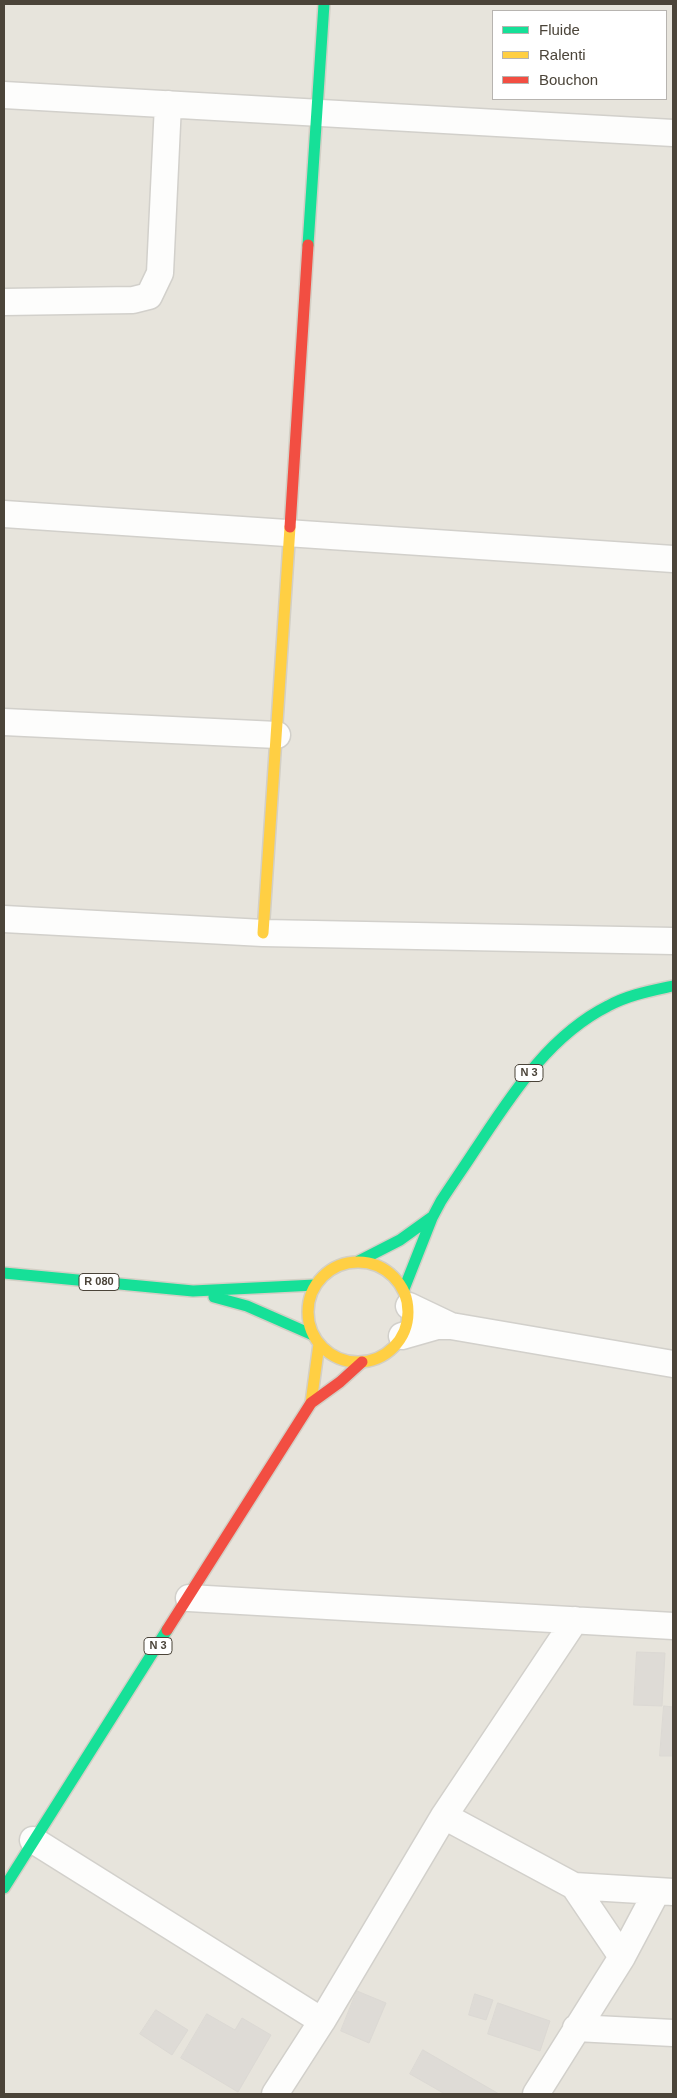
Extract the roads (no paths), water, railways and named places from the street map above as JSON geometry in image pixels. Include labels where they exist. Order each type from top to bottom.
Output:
[{"type":"main road","points":[[263,933],[324,4]]},
{"type":"main road","name":"N 3","points":[[406,1298],[432,1217],[513,1092],[551,1048],[590,1014],[630,994],[673,986]]},
{"type":"main road","name":"N 3","points":[[359,1261],[400,1240],[432,1217]]},
{"type":"main road","points":[[193,1291],[248,1306],[316,1339],[333,1356],[347,1361],[362,1362],[376,1359],[388,1352],[399,1342],[406,1329],[406,1298],[395,1278],[385,1269],[372,1263],[359,1261],[345,1263],[332,1268],[315,1285],[307,1305],[308,1320],[316,1339]]},
{"type":"main road","name":"R 080","points":[[4,1274],[193,1291]]},
{"type":"main road","points":[[193,1291],[315,1285]]},
{"type":"main road","name":"N 3","points":[[311,1402],[316,1339]]},
{"type":"main road","name":"N 3","points":[[4,1888],[311,1402],[340,1382],[362,1362]]},
{"type":"street","points":[[4,95],[673,133]]},
{"type":"street","points":[[4,302],[134,300],[149,296],[160,274],[168,104]]},
{"type":"street","points":[[4,514],[673,559]]},
{"type":"street","points":[[4,722],[277,735]]},
{"type":"street","points":[[4,919],[263,933],[673,941]]},
{"type":"street","points":[[406,1298],[451,1326]]},
{"type":"street","points":[[402,1336],[437,1326],[451,1326],[673,1364]]},
{"type":"street","points":[[188,1598],[673,1626]]},
{"type":"street","points":[[275,2094],[322,2021],[444,1816],[576,1620]]},
{"type":"street","points":[[444,1816],[574,1886],[665,1892],[576,2028],[536,2094]]},
{"type":"street","points":[[33,1840],[322,2021]]},
{"type":"street","points":[[574,1886],[622,1957]]},
{"type":"street","points":[[576,2028],[673,2034]]}]
